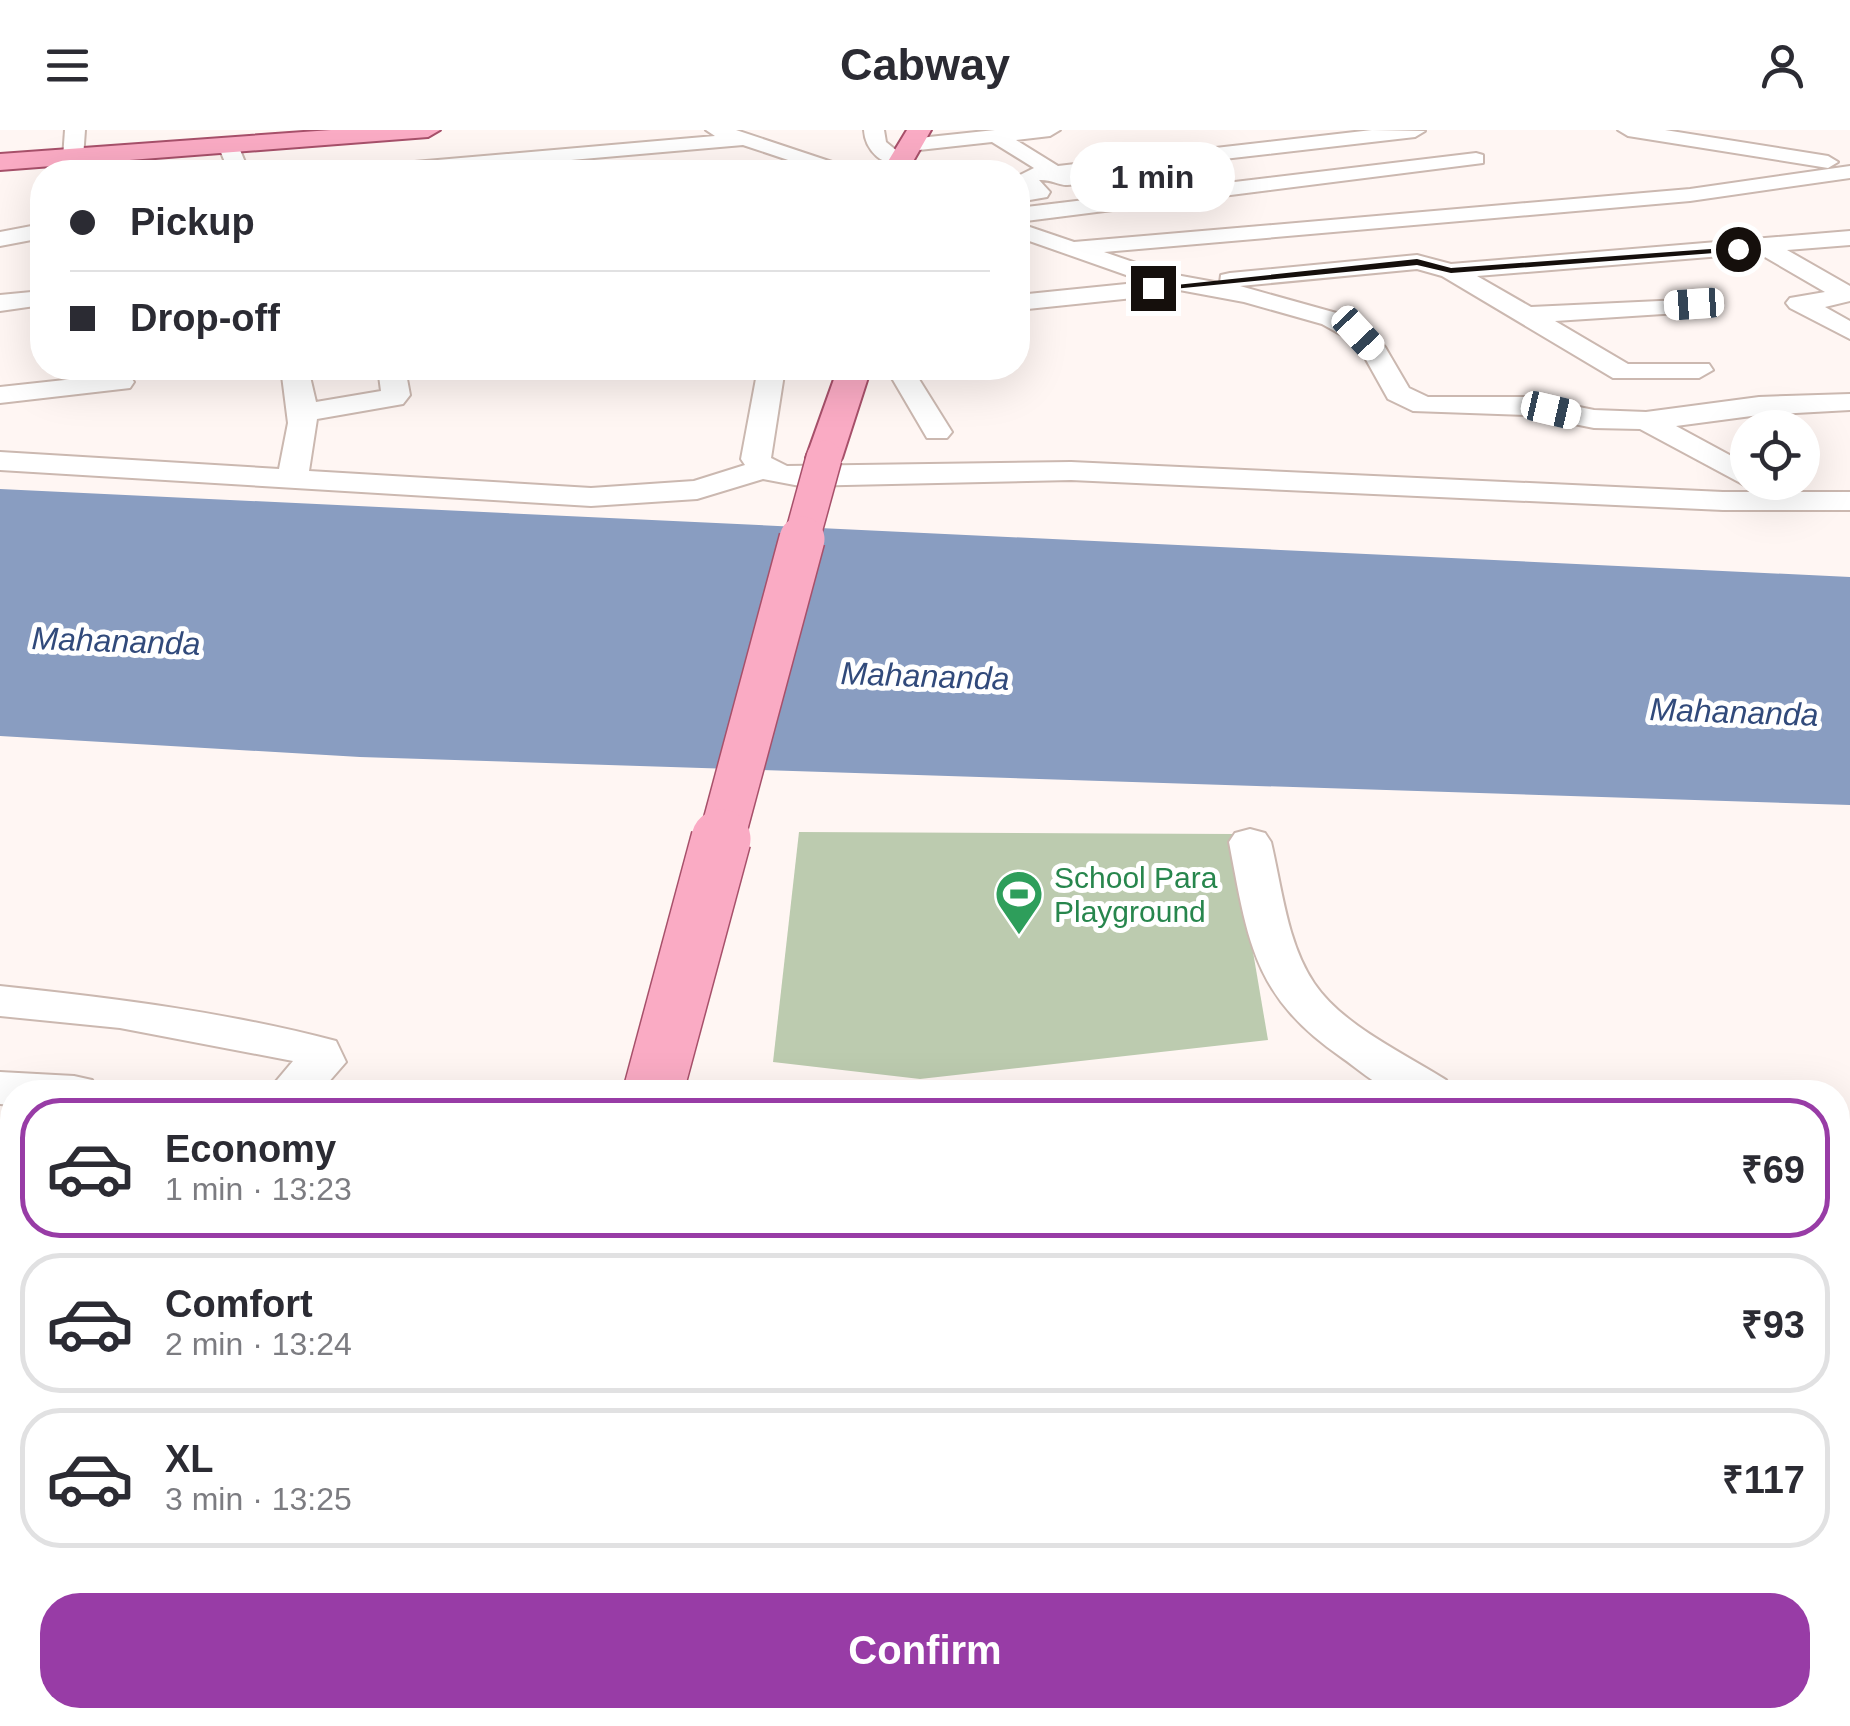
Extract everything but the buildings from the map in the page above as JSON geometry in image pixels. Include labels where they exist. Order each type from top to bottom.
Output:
[{"type":"main road","points":[[111,160],[228,145],[428,130]]},
{"type":"main road","points":[[0,162],[30,163]]},
{"type":"main road","points":[[656,1080],[824,458],[850,380]]},
{"type":"street","points":[[72,160],[75,130]]},
{"type":"street","points":[[573,130],[610,160]]},
{"type":"street","points":[[716,130],[803,160]]},
{"type":"street","points":[[874,130],[878,148],[904,151],[1050,130]]},
{"type":"street","points":[[1628,130],[1748,148],[1850,169]]},
{"type":"street","points":[[1030,176],[1415,131]]},
{"type":"street","points":[[996,136],[1156,239]]},
{"type":"street","points":[[527,160],[741,140]]},
{"type":"street","points":[[1748,148],[1828,140]]},
{"type":"street","points":[[228,145],[234,160]]},
{"type":"street","points":[[1252,148],[1310,178]]},
{"type":"street","points":[[1710,170],[1850,150]]},
{"type":"street","points":[[1030,213],[1476,160]]},
{"type":"street","points":[[1096,167],[1146,198]]},
{"type":"street","points":[[1069,248],[1649,199],[1850,169]]},
{"type":"street","points":[[1649,199],[1612,182],[1672,174]]},
{"type":"street","points":[[1806,202],[1850,193]]},
{"type":"street","points":[[1568,206],[1609,222],[1694,218]]},
{"type":"street","points":[[0,239],[30,233]]},
{"type":"street","points":[[1030,234],[1131,271],[1289,305],[1344,326],[1358,333],[1376,353],[1398,394],[1424,405],[1529,406],[1594,419],[1646,421],[1759,406],[1850,402]]},
{"type":"street","points":[[1451,270],[1850,238]]},
{"type":"street","points":[[1765,247],[1845,296],[1799,305],[1850,331]]},
{"type":"street","points":[[1030,302],[1417,262],[1451,270],[1628,374],[1698,370]]},
{"type":"street","points":[[1815,277],[1850,275]]},
{"type":"street","points":[[0,303],[30,299]]},
{"type":"street","points":[[1530,315],[1694,304]]},
{"type":"street","points":[[292,478],[303,436],[304,412],[297,380]]},
{"type":"street","points":[[304,412],[393,398],[393,380]]},
{"type":"street","points":[[764,469],[756,459],[770,380]]},
{"type":"street","points":[[906,380],[937,432]]},
{"type":"street","points":[[0,395],[120,382]]},
{"type":"street","points":[[1646,421],[1730,468]]},
{"type":"street","points":[[0,461],[591,497],[697,490],[764,469],[800,477],[1071,471],[1791,502],[1850,501]]},
{"type":"street","points":[[1788,500],[1791,502]]},
{"type":"street","points":[[1250,842],[1274,944],[1293,988],[1314,1012],[1411,1080]]},
{"type":"street","points":[[0,1001],[178,1022],[319,1052],[321,1062],[304,1080]]},
{"type":"green space","name":"School Para Playground","points":[[799,832],[1233,834],[1268,1040],[920,1079],[773,1062]]},
{"type":"water","name":"Mahananda","points":[[0,489],[1850,577],[1850,805],[360,757],[0,736]]},
{"type":"place","name":"School Para Playground","points":[[1019,936]]},
{"type":"route","points":[[1153,288],[1417,262],[1451,270],[1738,249]]}]
